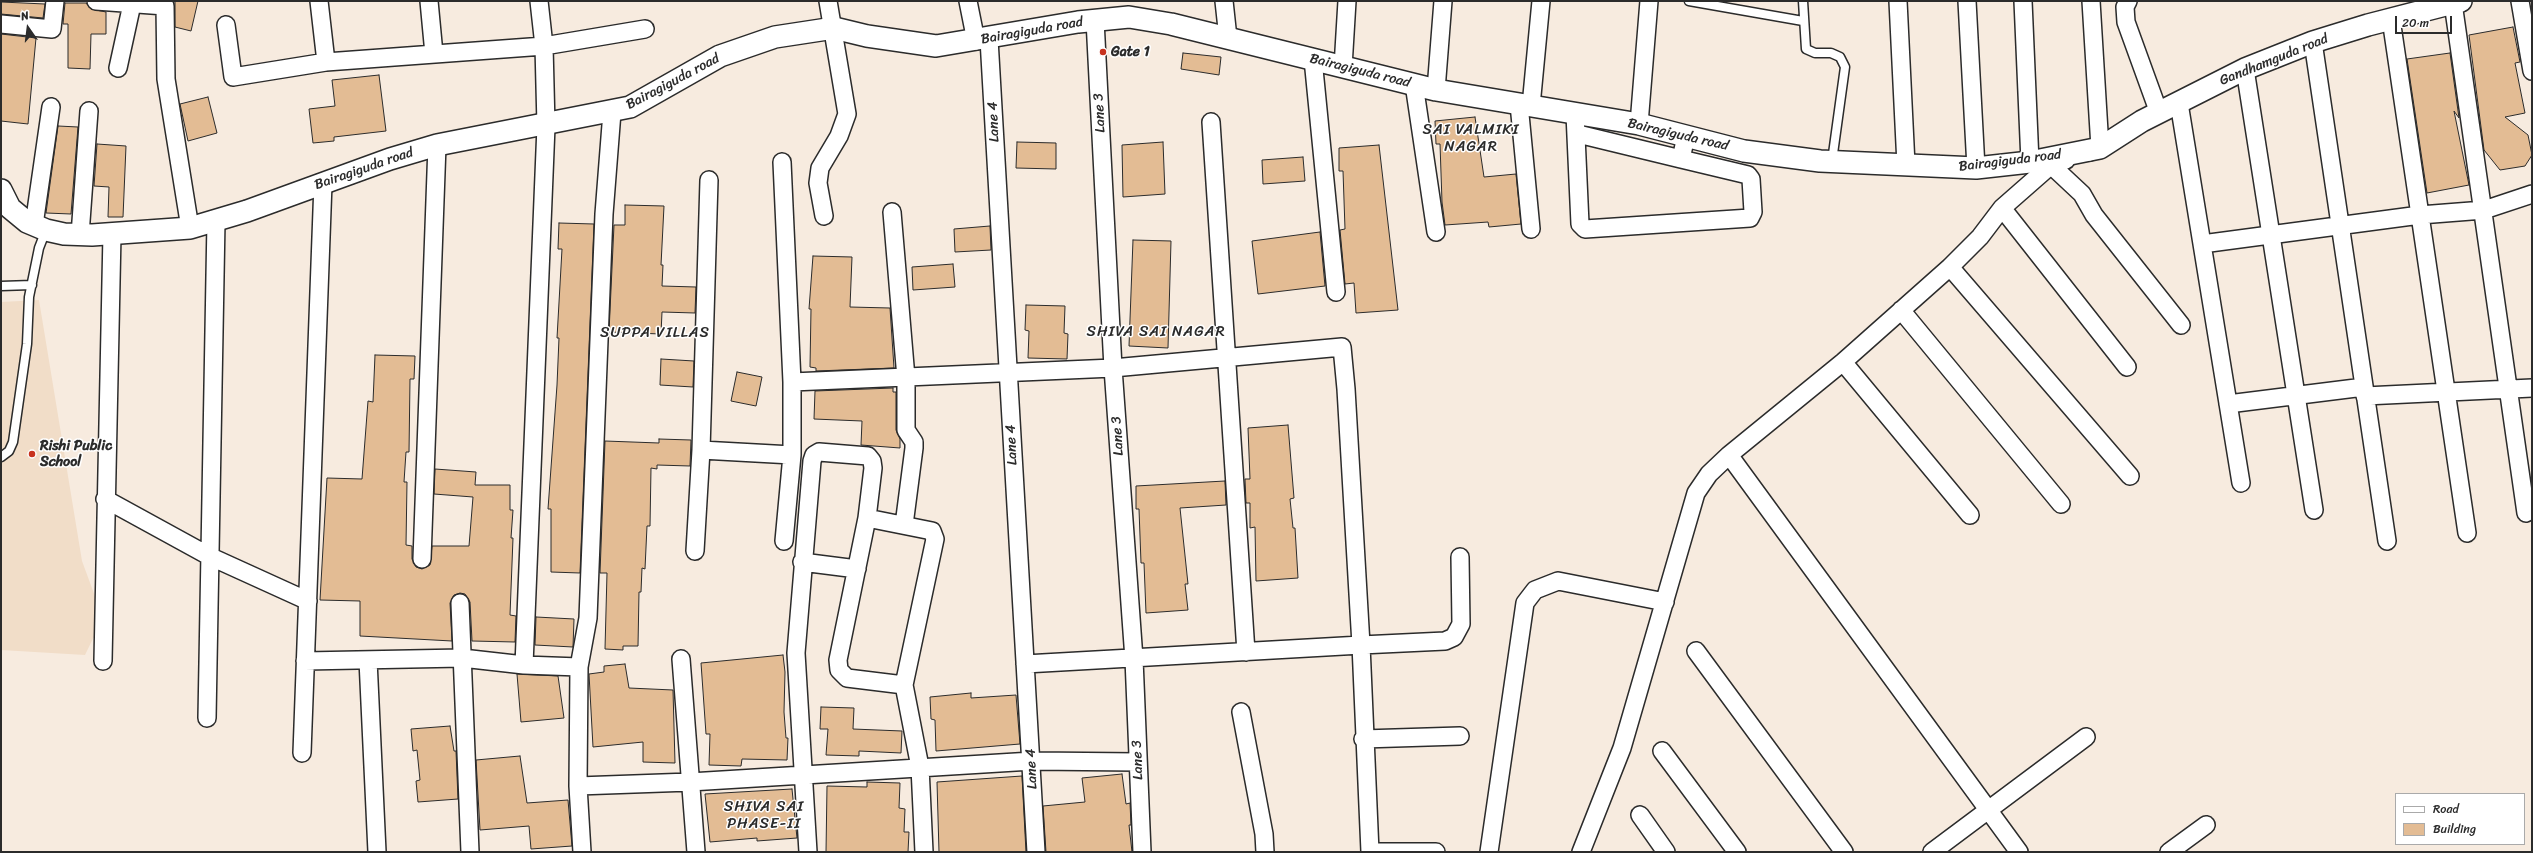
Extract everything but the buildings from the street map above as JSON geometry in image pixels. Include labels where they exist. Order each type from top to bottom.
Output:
[{"type":"street","points":[[1,24],[52,29],[55,1]]},
{"type":"street","points":[[96,1],[132,4],[173,3],[166,79],[190,228]]},
{"type":"street","points":[[319,1],[326,62]]},
{"type":"street","points":[[429,1],[434,54]]},
{"type":"street","points":[[524,665],[546,126],[544,46],[539,1]]},
{"type":"street","points":[[824,216],[818,183],[820,168],[839,136],[847,114],[834,28],[828,1]]},
{"type":"street","name":"Lane 4","points":[[968,1],[983,40],[1008,373],[1032,761],[1036,852]]},
{"type":"street","points":[[1224,1],[1228,38]]},
{"type":"street","points":[[1343,67],[1347,1]]},
{"type":"street","points":[[1436,90],[1443,1]]},
{"type":"street","points":[[1532,229],[1525,105],[1541,1]]},
{"type":"street","points":[[1639,124],[1649,1]]},
{"type":"street","points":[[1898,1],[1906,165]]},
{"type":"street","points":[[1967,1],[1976,168]]},
{"type":"street","points":[[2023,1],[2030,162]]},
{"type":"street","points":[[1581,852],[1622,748],[1696,493],[1709,474],[1729,454],[1843,362],[1950,267],[1980,237],[2002,208],[2051,165],[2100,148],[2091,1]]},
{"type":"street","points":[[2128,1],[2125,7],[2126,22],[2159,113]]},
{"type":"street","points":[[2520,1],[2532,71]]},
{"type":"street","points":[[2457,2],[2526,513]]},
{"type":"street","name":"Gandhamguda road","points":[[2100,148],[2159,113],[2245,69],[2313,42],[2391,19],[2457,2]]},
{"type":"street","points":[[118,68],[132,4]]},
{"type":"street","name":"Bairagiguda road","points":[[1,190],[10,208],[40,228],[80,235],[190,228],[216,221],[437,145],[546,126],[630,107],[720,56],[775,37],[834,28],[867,36],[936,46],[983,40],[1095,20],[1129,17],[1171,24],[1436,90],[1525,105],[1576,124],[1639,124],[1744,151],[1832,162],[1976,168],[2030,162],[2100,148]]},
{"type":"street","points":[[2391,19],[2467,533]]},
{"type":"street","name":"Lane 3","points":[[1095,20],[1113,368],[1134,659],[1142,852]]},
{"type":"street","points":[[226,24],[233,77],[326,62],[544,46],[645,29]]},
{"type":"street","points":[[2313,42],[2386,541]]},
{"type":"street","points":[[1313,59],[1336,292]]},
{"type":"street","points":[[2245,69],[2314,510]]},
{"type":"street","points":[[1414,84],[1436,232]]},
{"type":"street","points":[[2179,103],[2241,482]]},
{"type":"street","points":[[40,228],[51,107]]},
{"type":"street","points":[[80,235],[89,111]]},
{"type":"street","points":[[582,852],[578,786],[579,667],[588,618],[604,214],[612,112]]},
{"type":"street","points":[[1211,122],[1246,652]]},
{"type":"street","points":[[1576,124],[1681,159],[1748,175],[1752,183],[1753,212],[1750,218],[1585,229],[1580,224],[1576,124]]},
{"type":"street","points":[[1681,159],[1686,136]]},
{"type":"street","points":[[422,559],[437,145]]},
{"type":"street","points":[[782,162],[792,382],[792,455],[784,541]]},
{"type":"street","points":[[2051,165],[2082,194],[2094,215],[2180,325]]},
{"type":"street","points":[[695,550],[702,450],[709,180]]},
{"type":"street","points":[[302,754],[323,183]]},
{"type":"street","points":[[2202,244],[2271,233],[2420,215],[2484,210],[2532,194]]},
{"type":"street","points":[[2002,208],[2128,367]]},
{"type":"street","points":[[892,212],[906,378],[906,430],[914,442],[904,525]]},
{"type":"street","points":[[207,718],[216,221]]},
{"type":"street","points":[[103,661],[105,499],[112,234]]},
{"type":"street","points":[[1950,267],[2130,476]]},
{"type":"street","points":[[1901,310],[2061,504]]},
{"type":"street","points":[[792,382],[1113,368],[1342,347],[1346,389],[1361,645],[1363,739],[1370,852],[1436,852]]},
{"type":"street","points":[[1843,362],[1970,515]]},
{"type":"street","points":[[2228,404],[2296,396],[2364,391],[2446,392],[2532,388]]},
{"type":"street","points":[[702,450],[792,455]]},
{"type":"street","points":[[808,852],[796,653],[802,562],[814,455],[819,452],[868,456],[872,461],[873,468],[867,518],[838,660],[839,670],[847,678],[904,685]]},
{"type":"street","points":[[1729,454],[2019,852]]},
{"type":"street","points":[[105,499],[209,556],[308,601]]},
{"type":"street","points":[[867,518],[932,531],[935,539],[904,685],[920,767],[924,852]]},
{"type":"street","points":[[1025,664],[1445,641],[1454,637],[1461,624],[1460,557]]},
{"type":"street","points":[[802,562],[856,569]]},
{"type":"street","points":[[1489,852],[1526,603],[1535,590],[1558,581],[1665,602]]},
{"type":"street","points":[[460,603],[470,852]]},
{"type":"street","points":[[1696,651],[1844,852]]},
{"type":"street","points":[[306,661],[462,658],[524,665],[579,667]]},
{"type":"street","points":[[680,659],[696,852]]},
{"type":"street","points":[[368,660],[377,852]]},
{"type":"street","points":[[1241,712],[1264,834],[1265,852]]},
{"type":"street","points":[[1363,739],[1460,736]]},
{"type":"street","points":[[1932,852],[1989,811],[2086,737]]},
{"type":"street","points":[[1662,751],[1737,852]]},
{"type":"street","points":[[578,786],[690,782],[1032,761],[1138,762]]},
{"type":"street","points":[[1640,815],[1666,852]]},
{"type":"street","points":[[2169,852],[2206,825]]},
{"type":"lane","points":[[1689,1],[1803,21]]},
{"type":"lane","points":[[1803,1],[1803,21],[1806,49],[1815,53],[1831,53],[1840,57],[1845,67],[1832,162]]},
{"type":"lane","points":[[1,457],[9,451],[13,442],[27,344],[32,285],[39,248],[40,228]]},
{"type":"lane","points":[[1,286],[32,285]]},
{"type":"shaded area","name":"Rishi Public School","points":[[39,300],[82,561],[103,618],[85,655],[1,650],[1,302]]},
{"type":"place","name":"Gate 1","points":[[1103,52]]},
{"type":"place","name":"Rishi Public School","points":[[32,454]]},
{"type":"district","name":"SAI VALMIKI NAGAR","points":[[1471,138]]},
{"type":"district","name":"SHIVA SAI NAGAR","points":[[1156,332]]},
{"type":"district","name":"SUPPA VILLAS","points":[[655,333]]},
{"type":"district","name":"SHIVA SAI PHASE-II","points":[[764,816]]}]
